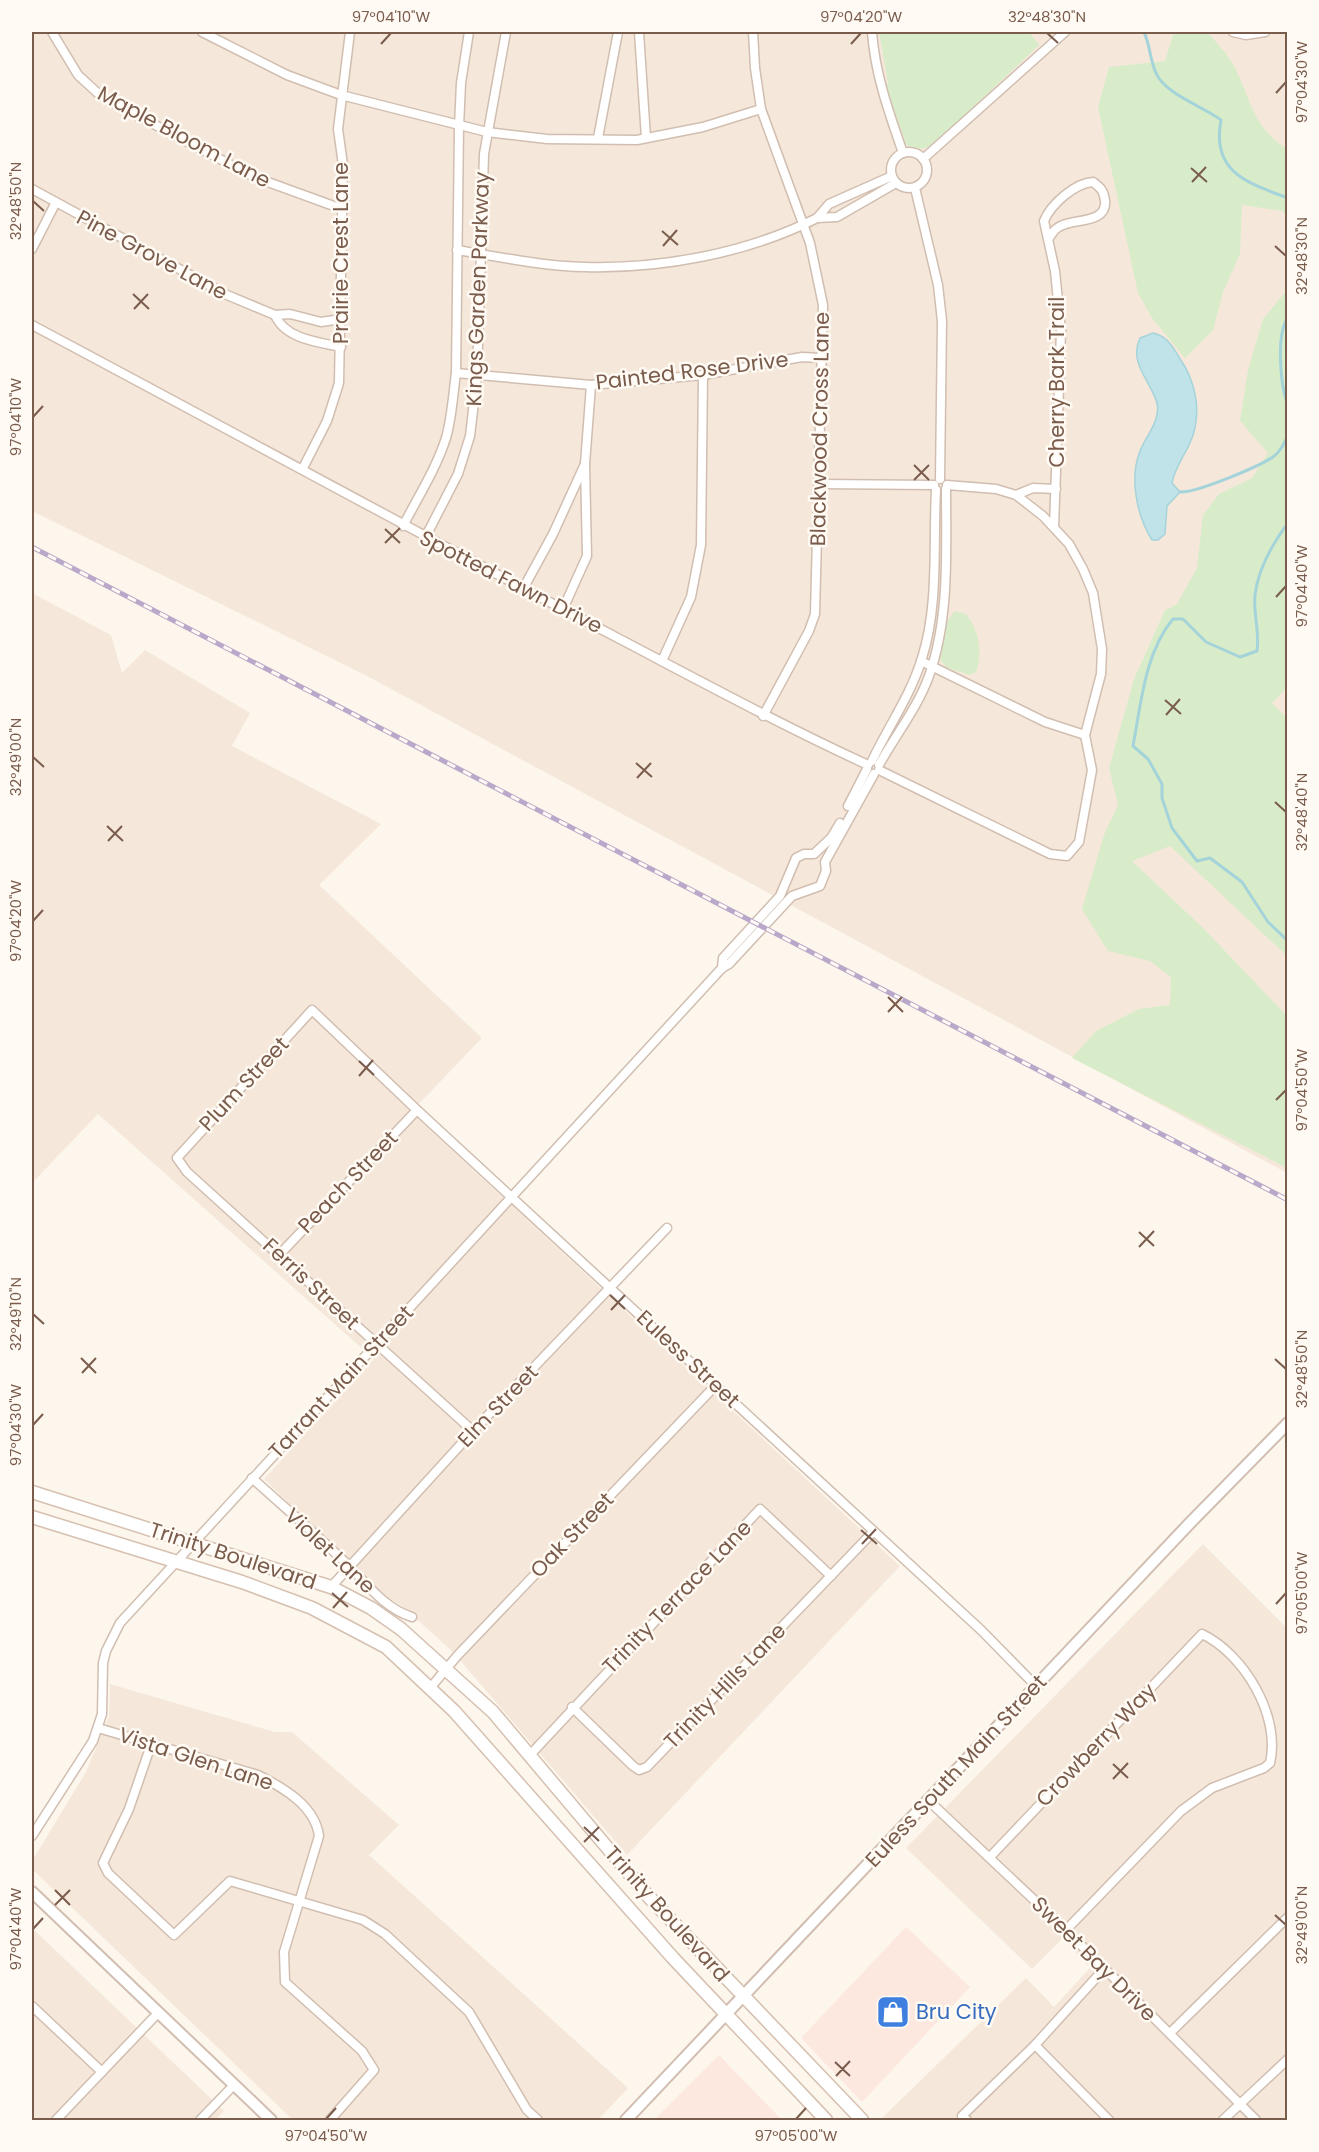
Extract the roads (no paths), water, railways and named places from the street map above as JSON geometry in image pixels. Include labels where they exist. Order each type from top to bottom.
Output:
[{"type":"main road","name":"Trinity Boulevard","points":[[32,1492],[331,1587],[370,1608],[401,1629],[494,1712],[648,1896],[862,2121]]},
{"type":"main road","name":"Trinity Boulevard","points":[[32,1517],[243,1582],[349,1626],[386,1647],[431,1687],[727,2015],[826,2121]]},
{"type":"street","name":"Maple Bloom Lane","points":[[52,32],[78,75],[102,97],[254,177],[342,209]]},
{"type":"street","points":[[202,32],[218,35],[287,75],[341,95],[459,127],[487,132],[547,139],[646,138],[703,127],[761,109]]},
{"type":"street","name":"Prairie Crest Lane","points":[[303,468],[327,421],[339,383],[343,165],[338,129],[350,32]]},
{"type":"street","name":"Kings Garden Parkway","points":[[403,526],[437,462],[447,436],[456,373],[459,127],[461,83],[469,32]]},
{"type":"street","name":"Kings Garden Parkway","points":[[425,538],[465,457],[477,376],[482,180],[487,132],[506,32]]},
{"type":"street","points":[[598,138],[618,32]]},
{"type":"street","points":[[639,32],[646,138]]},
{"type":"street","name":"Blackwood Cross Lane","points":[[753,32],[761,109],[803,225],[823,305],[815,614],[809,631],[763,716]]},
{"type":"street","points":[[872,32],[883,93],[903,153]]},
{"type":"street","points":[[923,159],[960,129],[1065,32]]},
{"type":"street","points":[[1233,32],[1246,35],[1265,32]]},
{"type":"street","points":[[903,153],[915,153],[923,159],[927,166],[926,178],[915,188],[905,188],[894,180],[891,165],[903,153]]},
{"type":"street","points":[[457,250],[535,263],[586,267],[648,264],[697,257],[766,239],[803,225],[817,218],[829,204],[894,180]]},
{"type":"street","points":[[817,218],[837,217],[894,180]]},
{"type":"street","name":"Cherry Bark Trail","points":[[1049,238],[1055,229],[1063,225],[1096,217],[1102,213],[1106,207],[1104,193],[1100,187],[1093,182],[1077,186],[1050,211],[1044,221],[1055,271],[1061,331],[1054,527]]},
{"type":"street","points":[[814,854],[831,838],[921,692],[939,646],[942,617],[940,485],[942,321],[938,285],[915,188]]},
{"type":"street","name":"Pine Grove Lane","points":[[32,189],[55,204],[227,295],[275,315],[290,314],[321,322],[341,319]]},
{"type":"street","points":[[32,249],[55,204]]},
{"type":"street","name":"Pine Grove Lane","points":[[275,315],[279,325],[294,334],[341,347]]},
{"type":"street","name":"Spotted Fawn Drive","points":[[32,325],[303,468],[425,538],[763,716],[1061,858],[1072,853],[1079,842],[1092,770],[1085,735]]},
{"type":"street","name":"Painted Rose Drive","points":[[456,373],[591,385],[703,375],[802,357],[822,358]]},
{"type":"street","points":[[662,661],[691,597],[701,546],[703,375]]},
{"type":"street","points":[[563,609],[587,556],[585,464],[591,385]]},
{"type":"street","points":[[523,589],[553,534],[585,464]]},
{"type":"street","points":[[819,484],[940,485],[996,489],[1016,495],[1054,527],[1083,569],[1093,593],[1100,629],[1101,674],[1085,735],[1045,722],[921,661]]},
{"type":"street","points":[[759,926],[792,896],[820,886],[826,871],[825,862],[873,767],[921,661],[933,596],[940,485]]},
{"type":"street","points":[[1016,495],[1033,488],[1056,489]]},
{"type":"street","points":[[759,926],[786,887],[796,858],[804,854],[814,854],[825,862]]},
{"type":"street","name":"Tarrant Main Street","points":[[32,1836],[83,1758],[98,1728],[102,1714],[103,1665],[106,1650],[120,1623],[722,968],[723,958],[759,926]]},
{"type":"street","name":"Euless Street","points":[[312,1010],[417,1110],[981,1630],[1036,1686]]},
{"type":"street","name":"Plum Street","points":[[177,1158],[312,1010]]},
{"type":"street","name":"Peach Street","points":[[280,1254],[417,1110]]},
{"type":"street","name":"Ferris Street","points":[[177,1158],[187,1172],[473,1431]]},
{"type":"street","name":"Elm Street","points":[[331,1587],[473,1431],[667,1228]]},
{"type":"street","name":"Oak Street","points":[[431,1687],[446,1668],[716,1385]]},
{"type":"street","name":"Euless South Main Street","points":[[627,2121],[1287,1423]]},
{"type":"street","name":"Violet Lane","points":[[252,1478],[391,1607],[412,1617]]},
{"type":"street","name":"Trinity Terrace Lane","points":[[529,1756],[572,1707],[760,1509],[831,1576]]},
{"type":"street","name":"Trinity Hills Lane","points":[[572,1707],[633,1766],[639,1770],[646,1767],[873,1532]]},
{"type":"street","name":"Crowberry Way","points":[[990,1857],[1202,1634],[1225,1650],[1242,1669],[1260,1697],[1270,1737],[1270,1763],[1264,1768],[1212,1788],[1181,1811],[1066,1930]]},
{"type":"street","name":"Vista Glen Lane","points":[[98,1728],[258,1775],[281,1786],[317,1820],[319,1836],[284,1952],[285,1982],[362,2051],[374,2070],[330,2121]]},
{"type":"street","points":[[151,1745],[129,1809],[106,1852],[103,1863],[108,1873],[174,1935],[230,1881],[363,1920],[385,1934],[469,2012],[527,2110],[538,2121]]},
{"type":"street","name":"Sweet Bay Drive","points":[[929,1801],[1105,1968],[1256,2121]]},
{"type":"street","points":[[32,1892],[271,2121]]},
{"type":"street","points":[[1170,2033],[1287,1917]]},
{"type":"street","points":[[964,2118],[1105,1968]]},
{"type":"street","points":[[32,2006],[102,2072]]},
{"type":"street","points":[[56,2121],[158,2013]]},
{"type":"street","points":[[1035,2045],[1109,2121]]},
{"type":"street","points":[[1222,2121],[1287,2059]]},
{"type":"street","points":[[200,2121],[234,2085]]},
{"type":"water","points":[[1153,333],[1169,342],[1185,367],[1194,389],[1197,411],[1193,434],[1173,478],[1172,483],[1180,492],[1167,506],[1165,534],[1158,540],[1152,540],[1142,520],[1135,485],[1140,451],[1155,422],[1158,409],[1139,364],[1137,347],[1140,338]]},
{"type":"waterway","points":[[1144,32],[1156,73],[1167,87],[1221,120],[1219,138],[1221,152],[1227,164],[1246,180],[1288,198]]},
{"type":"waterway","points":[[1288,318],[1282,335],[1280,360],[1288,404]]},
{"type":"waterway","points":[[1180,492],[1213,484],[1273,457],[1280,450],[1288,433]]},
{"type":"waterway","points":[[1288,523],[1267,557],[1259,576],[1255,595],[1257,651],[1240,657],[1206,642],[1183,619],[1173,619],[1156,647],[1150,663],[1133,746],[1148,759],[1162,784],[1162,798],[1172,828],[1197,861],[1210,858],[1242,882],[1268,922],[1288,941]]},
{"type":"railway","points":[[32,547],[1288,1200]]},
{"type":"place","name":"Bru City","points":[[893,2012]]}]
